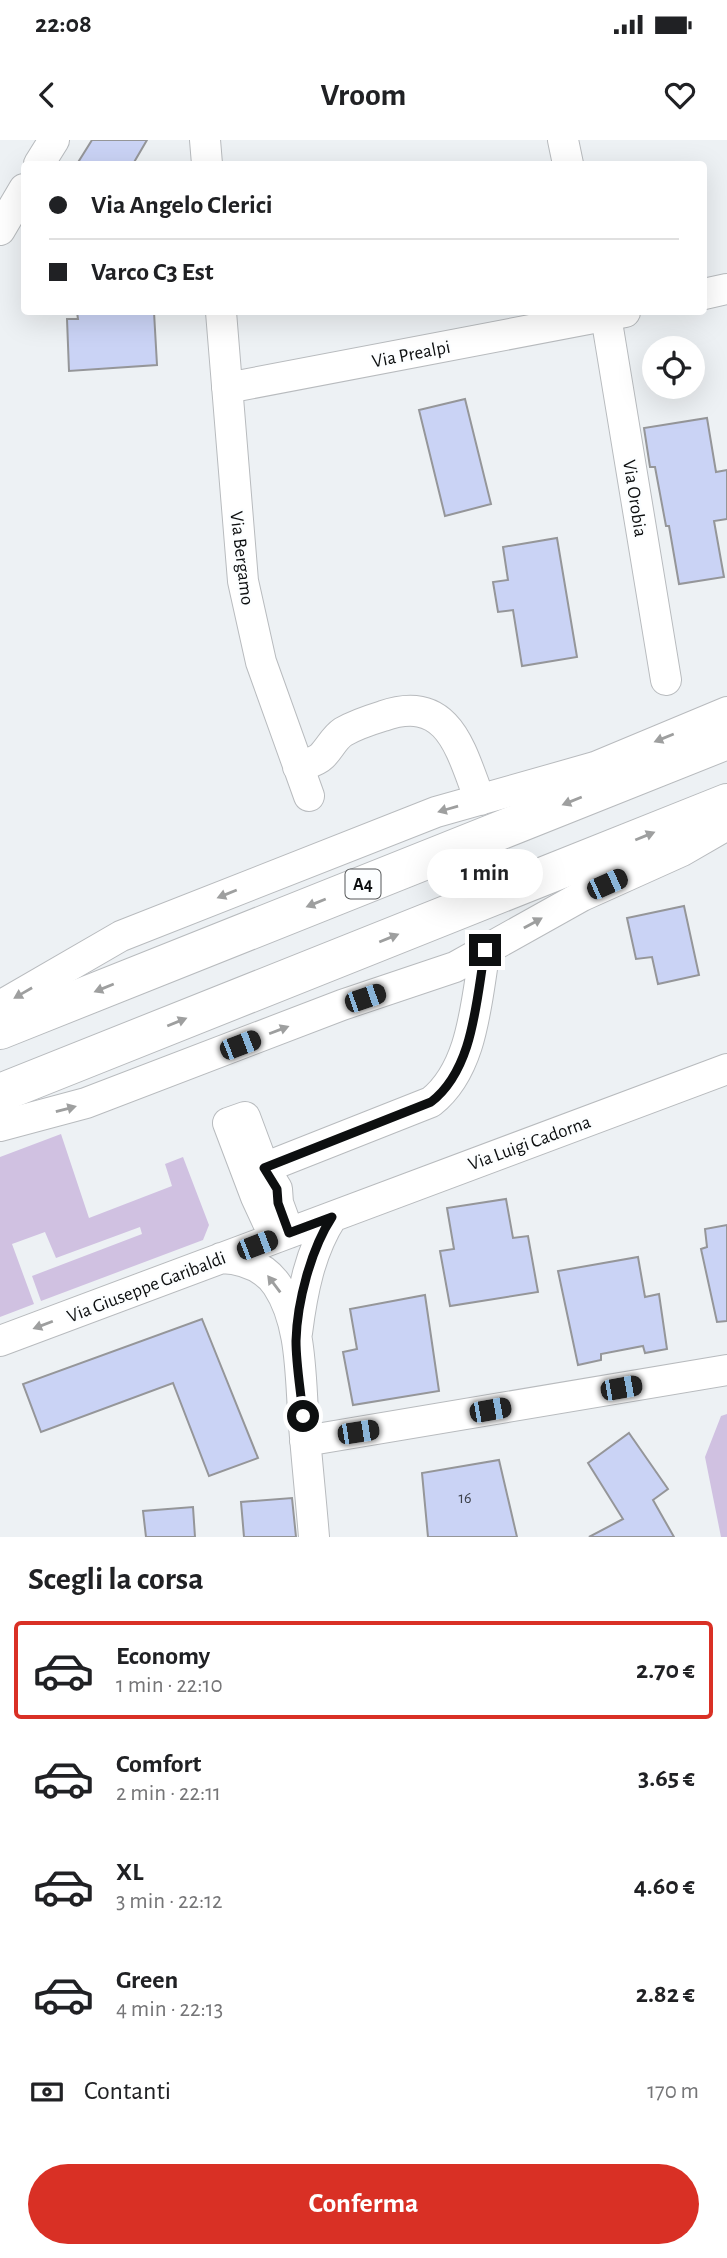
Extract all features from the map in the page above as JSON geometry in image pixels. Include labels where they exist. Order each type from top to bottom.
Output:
[{"type":"highway","name":"A4","points":[[0,1030],[727,740]]},
{"type":"highway","points":[[0,1093],[727,803]]},
{"type":"street","points":[[41,161],[54,140]]},
{"type":"street","points":[[205,140],[207,161]]},
{"type":"street","points":[[564,140],[568,161]]},
{"type":"street","points":[[0,230],[21,194]]},
{"type":"street","points":[[707,293],[727,289]]},
{"type":"street","name":"Via Bergamo","points":[[221,315],[243,581],[261,662],[309,796]]},
{"type":"street","name":"Via Prealpi","points":[[227,388],[599,315]]},
{"type":"street","name":"Via Orobia","points":[[604,315],[666,680]]},
{"type":"street","points":[[298,767],[320,758],[343,732],[390,713],[415,711],[439,718],[447,726],[480,800]]},
{"type":"street","points":[[0,1006],[121,936],[424,817],[595,767],[727,712]]},
{"type":"street","points":[[0,1126],[86,1103],[342,1005],[456,967],[582,896],[682,851],[727,825]]},
{"type":"street","points":[[264,1168],[431,1102],[444,1092],[463,1058],[485,950]]},
{"type":"street","name":"Via Luigi Cadorna","points":[[332,1217],[727,1069]]},
{"type":"street","points":[[236,1120],[277,1189],[282,1235],[256,1197],[236,1120]]},
{"type":"street","points":[[296,1341],[310,1266],[332,1217]]},
{"type":"street","name":"Via Giuseppe Garibaldi","points":[[0,1341],[332,1217]]},
{"type":"street","points":[[221,1258],[243,1260],[272,1279],[286,1304],[296,1341],[314,1537]]},
{"type":"street","points":[[305,1441],[727,1370]]},
{"type":"shaded area","points":[[61,1134],[89,1218],[172,1186],[165,1164],[183,1157],[209,1225],[203,1240],[41,1301],[32,1276],[142,1234],[140,1227],[56,1258],[45,1232],[12,1244],[34,1304],[0,1317],[0,1157]]},
{"type":"shaded area","points":[[727,1414],[727,1537],[721,1537],[705,1457],[721,1416]]},
{"type":"building","points":[[92,140],[147,140],[135,161],[79,161]]},
{"type":"building","points":[[77,315],[154,315],[157,365],[69,371],[67,319],[78,319]]},
{"type":"building","points":[[465,399],[491,504],[445,516],[419,410]]},
{"type":"building","points":[[707,418],[716,472],[727,470],[727,519],[714,521],[724,577],[679,584],[669,526],[666,526],[655,467],[650,467],[644,428]]},
{"type":"building","points":[[557,538],[577,657],[522,666],[513,610],[498,612],[493,582],[508,580],[503,547]]},
{"type":"building","points":[[684,906],[699,975],[658,984],[652,957],[636,959],[627,918]]},
{"type":"building","points":[[506,1199],[513,1238],[528,1236],[538,1292],[450,1306],[440,1251],[454,1249],[447,1208]]},
{"type":"building","points":[[727,1225],[727,1321],[717,1322],[701,1249],[707,1247],[705,1229]]},
{"type":"building","points":[[638,1257],[645,1297],[659,1294],[667,1349],[645,1353],[643,1346],[601,1354],[601,1360],[578,1365],[558,1271]]},
{"type":"building","points":[[425,1295],[439,1391],[353,1405],[343,1352],[357,1349],[350,1309]]},
{"type":"building","points":[[202,1319],[258,1458],[209,1476],[173,1383],[41,1432],[23,1384]]},
{"type":"building","points":[[629,1433],[668,1489],[653,1500],[674,1537],[589,1537],[623,1519],[588,1463]]},
{"type":"building","points":[[499,1460],[517,1537],[428,1537],[422,1473]]},
{"type":"building","points":[[292,1498],[296,1537],[244,1537],[241,1502]]},
{"type":"building","points":[[193,1507],[195,1537],[146,1537],[143,1511]]},
{"type":"route","points":[[303,1416],[296,1341],[300,1313],[316,1246],[332,1217],[289,1233],[278,1203],[277,1189],[264,1168],[431,1102],[444,1092],[463,1058],[485,950]]}]
